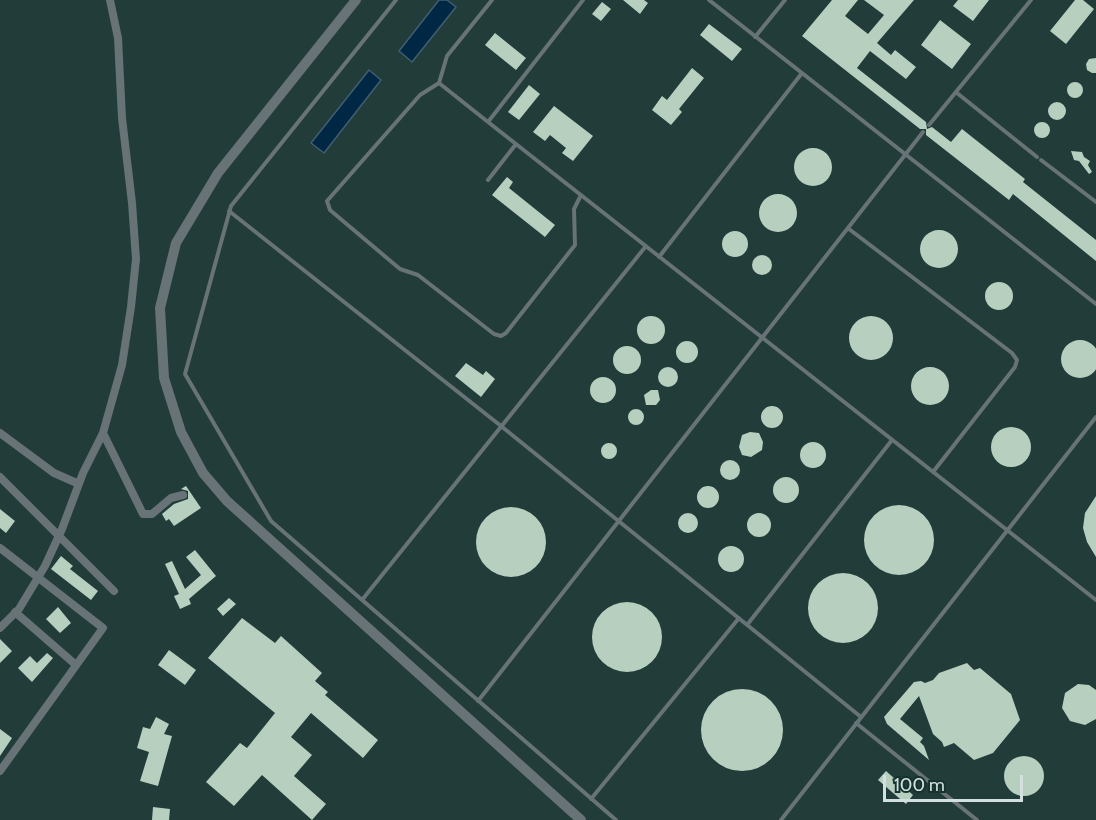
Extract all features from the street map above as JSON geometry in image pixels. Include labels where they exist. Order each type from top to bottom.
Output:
[{"type":"street","points":[[0,628],[15,612],[38,578],[59,537],[79,484],[103,434],[122,365],[136,259],[122,118],[118,38],[110,0]]},
{"type":"street","points":[[356,0],[218,173],[176,243],[160,308],[164,378],[181,432],[203,472],[227,501],[580,820]]},
{"type":"street","points":[[0,433],[54,473],[79,484]]},
{"type":"street","points":[[103,434],[143,514],[152,514],[171,498],[183,495]]},
{"type":"street","points":[[0,477],[114,591]]},
{"type":"street","points":[[0,548],[103,628],[0,771]]},
{"type":"street","points":[[15,612],[76,665]]},
{"type":"lane","points":[[396,0],[231,206],[185,374],[271,521],[616,820]]},
{"type":"lane","points":[[492,0],[447,56],[438,83],[420,95],[327,201],[330,210],[400,269],[418,275],[494,334],[501,336],[575,245],[574,209],[581,195]]},
{"type":"lane","points":[[488,122],[583,0]]},
{"type":"lane","points":[[709,0],[1096,304]]},
{"type":"lane","points":[[755,37],[785,0]]},
{"type":"lane","points":[[929,125],[1031,0]]},
{"type":"lane","points":[[659,256],[802,73]]},
{"type":"lane","points":[[438,83],[1096,600]]},
{"type":"lane","points":[[957,93],[1096,202]]},
{"type":"lane","points":[[478,701],[907,156],[923,132]]},
{"type":"lane","points":[[488,180],[516,144]]},
{"type":"lane","points":[[229,211],[501,426],[861,717]]},
{"type":"lane","points":[[849,229],[1012,353],[1017,360],[1015,367],[933,472]]},
{"type":"lane","points":[[362,600],[646,246]]},
{"type":"lane","points":[[781,820],[1096,417]]},
{"type":"lane","points":[[747,625],[892,440]]},
{"type":"lane","points":[[591,799],[739,618]]},
{"type":"lane","points":[[856,723],[977,820]]},
{"type":"water","points":[[439,0],[447,0],[456,7],[412,62],[399,51]]},
{"type":"water","points":[[369,70],[381,80],[324,153],[311,143]]},
{"type":"building","points":[[623,0],[644,0],[648,3],[640,14]]},
{"type":"building","points":[[832,0],[858,0],[845,16],[868,34],[884,15],[864,0],[914,0],[877,43],[891,55],[895,50],[916,67],[906,79],[870,51],[857,68],[926,122],[927,129],[932,127],[951,142],[962,129],[1025,179],[1023,182],[1096,240],[1096,261],[1013,194],[1009,200],[926,135],[926,129],[920,129],[802,36]]},
{"type":"building","points":[[958,0],[989,0],[973,21],[953,6]]},
{"type":"building","points":[[1075,0],[1083,0],[1094,9],[1066,44],[1050,31]]},
{"type":"building","points":[[602,2],[611,9],[601,21],[592,14]]},
{"type":"building","points":[[940,20],[971,44],[952,69],[921,45]]},
{"type":"building","points":[[709,24],[742,49],[732,61],[700,35]]},
{"type":"building","points":[[495,33],[526,58],[516,70],[485,45]]},
{"type":"building","points":[[1096,58],[1096,73],[1092,73],[1087,70],[1086,64],[1089,59]]},
{"type":"building","points":[[692,68],[704,78],[679,109],[682,112],[671,125],[652,110],[662,96],[667,100]]},
{"type":"building","points":[[1075,82],[1081,84],[1083,90],[1081,96],[1075,98],[1069,96],[1067,90],[1069,84]]},
{"type":"building","points":[[529,85],[540,94],[519,120],[508,112]]},
{"type":"building","points":[[1057,102],[1063,105],[1066,111],[1063,117],[1057,120],[1051,117],[1048,111],[1051,105]]},
{"type":"building","points":[[554,106],[593,136],[573,161],[562,153],[566,148],[550,135],[545,141],[533,132]]},
{"type":"building","points":[[1039,122],[1045,122],[1050,130],[1048,136],[1039,138],[1034,133],[1034,127]]},
{"type":"building","points":[[813,148],[827,153],[832,167],[827,181],[813,186],[799,181],[794,167],[799,153]]},
{"type":"building","points":[[1071,151],[1082,152],[1084,157],[1090,161],[1088,165],[1092,172],[1089,174],[1079,161],[1074,160]]},
{"type":"building","points":[[507,177],[513,182],[509,188],[555,225],[545,237],[492,195]]},
{"type":"building","points":[[778,194],[791,200],[797,213],[791,226],[778,232],[765,226],[759,213],[765,200]]},
{"type":"building","points":[[939,230],[952,236],[958,249],[952,262],[939,268],[926,262],[920,249],[926,236]]},
{"type":"building","points":[[735,231],[744,235],[748,244],[744,253],[735,257],[726,253],[722,244],[726,235]]},
{"type":"building","points":[[762,255],[769,258],[772,265],[769,272],[762,275],[755,272],[752,265],[755,258]]},
{"type":"building","points":[[999,282],[1009,286],[1013,296],[1009,306],[999,310],[989,306],[985,296],[989,286]]},
{"type":"building","points":[[651,316],[661,320],[665,330],[661,340],[651,344],[641,340],[637,330],[641,320]]},
{"type":"building","points":[[871,316],[886,323],[893,338],[886,353],[871,360],[856,353],[849,338],[856,323]]},
{"type":"building","points":[[1080,340],[1093,346],[1099,359],[1093,372],[1080,378],[1067,372],[1061,359],[1067,346]]},
{"type":"building","points":[[687,341],[695,344],[698,352],[695,360],[687,363],[679,360],[676,352],[679,344]]},
{"type":"building","points":[[627,346],[637,350],[641,360],[637,370],[627,374],[617,370],[613,360],[617,350]]},
{"type":"building","points":[[466,363],[483,375],[486,371],[495,379],[481,397],[455,376]]},
{"type":"building","points":[[664,367],[672,367],[678,373],[678,381],[672,387],[664,387],[658,381],[658,373]]},
{"type":"building","points":[[930,367],[944,372],[949,386],[944,400],[930,405],[916,400],[911,386],[916,372]]},
{"type":"building","points":[[603,377],[612,381],[616,390],[612,399],[603,403],[594,399],[590,390],[594,381]]},
{"type":"building","points":[[651,390],[658,390],[660,400],[656,405],[646,405],[644,395]]},
{"type":"building","points":[[772,406],[780,409],[783,417],[780,425],[772,428],[764,425],[761,417],[764,409]]},
{"type":"building","points":[[636,409],[644,417],[636,425],[628,417]]},
{"type":"building","points":[[1011,427],[1025,433],[1031,447],[1025,461],[1011,467],[997,461],[991,447],[997,433]]},
{"type":"building","points":[[750,432],[759,433],[763,442],[762,450],[751,457],[742,455],[739,447],[742,435]]},
{"type":"building","points":[[813,442],[822,446],[826,455],[822,464],[813,468],[804,464],[800,455],[804,446]]},
{"type":"building","points":[[609,443],[615,445],[617,451],[615,457],[609,459],[603,457],[601,451],[603,445]]},
{"type":"building","points":[[730,460],[737,463],[740,470],[737,477],[730,480],[723,477],[720,470],[723,463]]},
{"type":"building","points":[[786,477],[795,481],[799,490],[795,499],[786,503],[777,499],[773,490],[777,481]]},
{"type":"building","points":[[186,486],[201,508],[174,526],[169,519],[166,521],[162,514],[174,504],[188,499],[188,491],[181,489]]},
{"type":"building","points":[[708,486],[718,493],[719,497],[712,507],[708,508],[698,501],[697,497],[704,487]]},
{"type":"building","points":[[1096,496],[1096,557],[1087,542],[1083,528],[1085,513]]},
{"type":"building","points":[[899,505],[912,508],[924,515],[931,527],[934,540],[931,553],[924,565],[912,572],[899,575],[886,572],[874,565],[867,553],[864,540],[867,527],[874,515],[886,508]]},
{"type":"building","points":[[511,507],[524,510],[536,517],[543,529],[546,542],[543,555],[536,567],[524,574],[511,577],[498,574],[486,567],[479,555],[476,542],[479,529],[486,517],[498,510]]},
{"type":"building","points":[[0,509],[15,521],[6,533],[0,528]]},
{"type":"building","points":[[688,513],[695,516],[698,523],[695,530],[688,533],[681,530],[678,523],[681,516]]},
{"type":"building","points":[[759,513],[767,517],[771,525],[767,533],[759,537],[751,533],[747,525],[751,517]]},
{"type":"building","points":[[731,546],[740,550],[744,559],[740,568],[731,572],[722,568],[718,559],[722,550]]},
{"type":"building","points":[[195,550],[216,576],[189,599],[191,604],[180,609],[174,596],[179,594],[165,564],[172,561],[185,589],[201,575],[186,557]]},
{"type":"building","points":[[61,556],[73,566],[70,569],[98,591],[91,600],[51,569]]},
{"type":"building","points":[[843,573],[856,576],[868,583],[875,595],[878,608],[875,621],[868,633],[856,640],[843,643],[830,640],[818,633],[811,621],[808,608],[811,595],[818,583],[830,576]]},
{"type":"building","points":[[229,598],[236,604],[223,616],[217,609]]},
{"type":"building","points":[[627,602],[640,605],[652,612],[659,624],[662,637],[659,650],[652,662],[640,669],[627,672],[614,669],[602,662],[595,650],[592,637],[595,624],[602,612],[614,605]]},
{"type":"building","points":[[58,607],[71,623],[60,633],[46,619]]},
{"type":"building","points":[[242,618],[275,643],[281,636],[322,673],[315,681],[328,692],[325,695],[378,740],[363,758],[311,713],[291,737],[312,755],[294,776],[326,804],[312,820],[262,775],[234,806],[206,782],[240,743],[247,748],[275,713],[208,658]]},
{"type":"building","points":[[0,639],[12,651],[0,663]]},
{"type":"building","points":[[169,650],[196,670],[185,685],[158,665]]},
{"type":"building","points":[[47,653],[53,658],[32,682],[18,668],[30,656],[37,663]]},
{"type":"building","points":[[967,663],[974,670],[980,668],[1011,694],[1020,720],[993,753],[974,760],[954,743],[944,747],[933,734],[919,696],[900,719],[923,738],[920,742],[929,760],[887,724],[884,717],[914,682],[925,683],[933,680],[939,673]]},
{"type":"building","points":[[1078,684],[1089,685],[1096,690],[1096,719],[1085,725],[1070,721],[1062,708],[1065,693]]},
{"type":"building","points":[[742,689],[758,692],[771,701],[780,714],[783,730],[780,746],[771,759],[758,768],[742,771],[726,768],[713,759],[704,746],[701,730],[704,714],[713,701],[726,692]]},
{"type":"building","points":[[156,717],[169,724],[164,734],[172,736],[158,786],[140,781],[149,752],[137,748],[143,727],[150,729]]},
{"type":"building","points":[[0,729],[12,738],[0,756]]},
{"type":"building","points":[[1024,756],[1038,762],[1044,776],[1038,790],[1024,796],[1010,790],[1004,776],[1010,762]]},
{"type":"building","points":[[886,771],[913,795],[906,804],[878,780]]},
{"type":"building","points":[[153,807],[170,809],[169,820],[152,820]]}]
